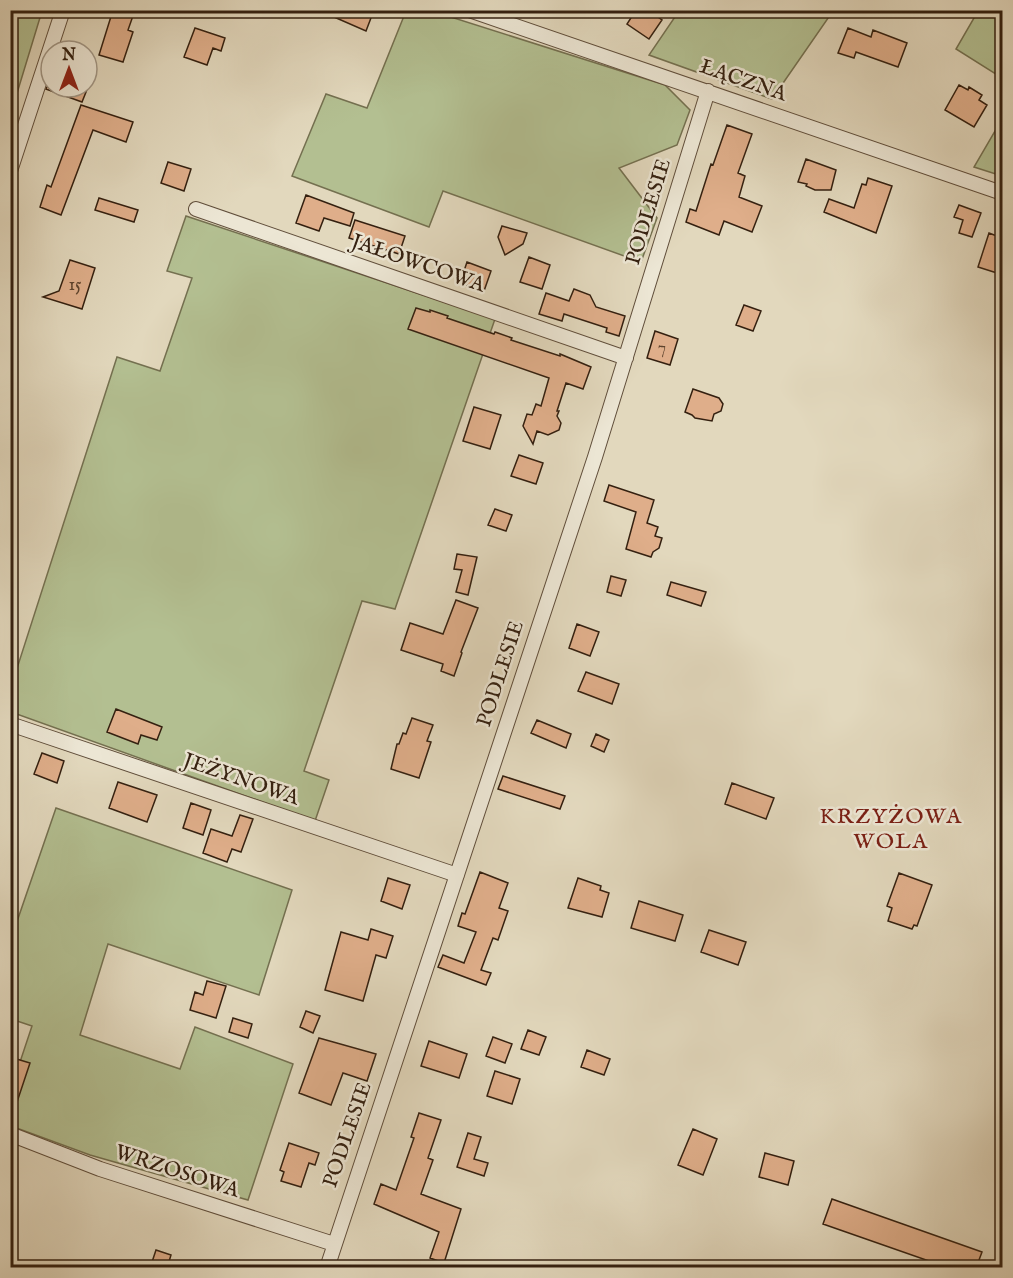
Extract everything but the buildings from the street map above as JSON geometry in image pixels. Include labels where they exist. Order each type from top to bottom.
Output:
[{"type":"street","points":[[10,171],[63,10]]},
{"type":"street","name":"ŁĄCZNA","points":[[469,10],[1002,193]]},
{"type":"street","name":"PODLESIE","points":[[327,1268],[626,358],[708,92]]},
{"type":"street","name":"JAŁOWCOWA","points":[[196,209],[626,358]]},
{"type":"street","name":"JEŻYNOWA","points":[[10,724],[457,875]]},
{"type":"street","name":"WRZOSOWA","points":[[10,1134],[100,1169],[334,1244]]},
{"type":"green space","points":[[10,11],[42,11],[11,113],[10,113]]},
{"type":"green space","points":[[406,11],[432,11],[665,85],[690,110],[677,145],[619,168],[657,218],[641,262],[443,191],[429,227],[292,176],[326,94],[367,108]]},
{"type":"green space","points":[[679,11],[833,11],[772,99],[649,55]]},
{"type":"green space","points":[[978,11],[1002,11],[1002,78],[956,49]]},
{"type":"green space","points":[[1002,119],[1002,176],[974,167]]},
{"type":"green space","points":[[186,216],[495,319],[395,609],[362,601],[304,771],[329,780],[315,821],[11,712],[11,687],[117,357],[160,371],[192,278],[167,271]]},
{"type":"green space","points":[[56,808],[292,890],[259,995],[108,944],[80,1035],[180,1069],[195,1027],[293,1064],[248,1200],[90,1155],[11,1126],[11,1089],[32,1026],[11,1019],[11,939]]},
{"type":"district","name":"KRZYŻOWA WOLA","points":[[891,830]]}]
